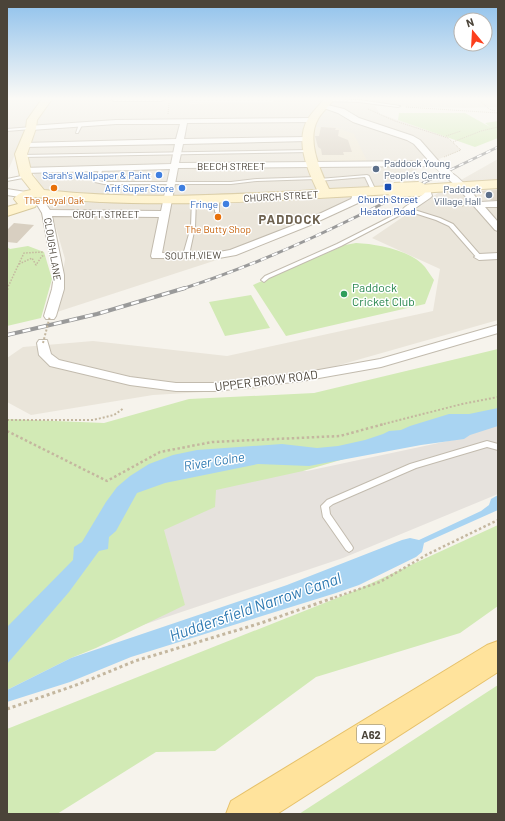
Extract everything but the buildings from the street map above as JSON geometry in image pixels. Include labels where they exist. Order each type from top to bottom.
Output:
[{"type":"main road","name":"A62","points":[[244,814],[498,655]]},
{"type":"street","points":[[7,192],[34,194],[22,150],[27,137]]},
{"type":"street","points":[[165,214],[180,137]]},
{"type":"street","points":[[408,137],[416,142],[461,186],[498,228]]},
{"type":"street","points":[[22,150],[179,142],[308,139],[313,165],[325,194]]},
{"type":"street","name":"BEECH STREET","points":[[34,194],[101,167],[438,164]]},
{"type":"street","name":"CHURCH STREET","points":[[9,212],[34,194],[101,199],[194,199],[217,206],[325,194],[394,190],[424,191],[461,186],[498,184]]},
{"type":"street","points":[[408,209],[424,191]]},
{"type":"street","name":"SOUTH VIEW","points":[[165,214],[156,256],[219,255],[232,253],[305,224],[355,201],[355,192]]},
{"type":"street","name":"CROFT STREET","points":[[34,194],[165,214]]},
{"type":"street","name":"CLOUGH LANE","points":[[34,194],[59,275],[60,297],[50,316]]},
{"type":"street","points":[[477,205],[498,204]]},
{"type":"street","points":[[479,257],[498,256]]},
{"type":"street","name":"UPPER BROW ROAD","points":[[43,343],[45,355],[56,363],[74,368],[130,381],[176,387],[216,387],[302,377],[381,363],[498,329]]},
{"type":"lane","points":[[22,150],[176,154],[310,151]]},
{"type":"lane","points":[[101,167],[97,182],[231,183],[257,180],[318,179],[367,176],[374,191]]},
{"type":"lane","points":[[7,180],[34,194]]},
{"type":"lane","points":[[186,255],[193,227],[194,199]]},
{"type":"lane","points":[[264,280],[267,277],[300,264],[373,230],[408,209],[451,225],[479,257]]},
{"type":"lane","points":[[349,548],[326,515],[325,506],[330,502],[413,466],[486,444],[498,447]]},
{"type":"path","points":[[452,142],[467,137]]},
{"type":"path","points":[[424,191],[460,206],[477,205]]},
{"type":"path","points":[[7,290],[24,253],[53,254]]},
{"type":"path","points":[[19,264],[32,258],[36,266],[42,256],[53,254]]},
{"type":"path","points":[[43,343],[50,316]]},
{"type":"path","points":[[7,431],[107,481],[160,452],[212,442],[340,436],[462,404],[498,397]]},
{"type":"path","points":[[7,420],[93,420],[114,415],[124,408]]},
{"type":"path","points":[[7,709],[79,684],[135,661],[261,622],[380,582],[428,554],[498,520]]},
{"type":"shaded area","points":[[7,137],[23,137],[7,173]]},
{"type":"shaded area","points":[[30,137],[447,137],[461,150],[434,161],[328,213],[232,255],[57,312],[65,259],[49,204],[24,154]]},
{"type":"shaded area","points":[[314,137],[356,137],[367,161],[318,163]]},
{"type":"shaded area","points":[[498,159],[498,320],[255,389],[153,395],[31,415],[7,402],[7,358],[23,347],[93,341],[227,356],[433,311],[440,269],[372,238],[438,193]]},
{"type":"shaded area","points":[[498,425],[498,494],[343,558],[95,641],[30,632],[218,467],[307,471],[462,438],[466,435]]},
{"type":"green space","points":[[447,137],[498,137],[475,147]]},
{"type":"green space","name":"Paddock Cricket Club","points":[[356,243],[393,249],[403,252],[419,261],[434,280],[425,304],[286,336],[253,285],[345,245]]},
{"type":"green space","points":[[28,246],[44,252],[52,279],[41,318],[7,326],[7,247],[10,249]]},
{"type":"green space","points":[[251,295],[270,328],[225,336],[209,302]]},
{"type":"green space","points":[[498,349],[498,414],[303,471],[216,490],[215,507],[164,530],[185,605],[96,648],[71,658],[7,690],[7,419],[104,423],[189,399],[314,393]]},
{"type":"green space","points":[[498,525],[498,606],[460,633],[316,677],[215,751],[156,752],[57,814],[7,814],[7,729],[352,592]]},
{"type":"green space","points":[[498,685],[498,814],[299,814]]},
{"type":"water","name":"River Colne","points":[[498,408],[498,426],[470,435],[464,439],[421,445],[309,466],[258,464],[165,483],[137,493],[116,531],[109,537],[108,549],[99,551],[69,592],[7,664],[7,627],[73,560],[74,547],[82,542],[106,502],[117,487],[130,476],[149,464],[173,455],[197,450],[282,444],[317,448],[338,446],[365,440],[389,431],[401,430],[449,414],[469,414]]},
{"type":"water","name":"Huddersfield Narrow Canal","points":[[498,495],[498,510],[424,543],[422,552],[416,557],[359,585],[131,657],[70,682],[7,702],[7,690],[71,658],[287,585],[402,540],[410,538],[419,540],[481,511],[489,505],[491,499]]},
{"type":"railway","points":[[424,183],[498,147]]},
{"type":"railway","points":[[184,288],[244,267],[305,241],[424,183]]},
{"type":"railway","points":[[7,335],[97,314],[184,288]]},
{"type":"place","name":"Paddock Young People's Centre","points":[[376,169]]},
{"type":"place","name":"Sarah's Wallpaper & Paint","points":[[159,175]]},
{"type":"place","name":"Church Street Heaton Road","points":[[388,187]]},
{"type":"place","name":"The Royal Oak","points":[[54,188]]},
{"type":"place","name":"Arif Super Store","points":[[182,188]]},
{"type":"place","name":"Paddock Village Hall","points":[[489,195]]},
{"type":"place","name":"Fringe","points":[[226,204]]},
{"type":"place","name":"The Butty Shop","points":[[218,217]]},
{"type":"place","name":"Paddock Cricket Club","points":[[344,294]]},
{"type":"district","name":"PADDOCK","points":[[290,219]]}]
